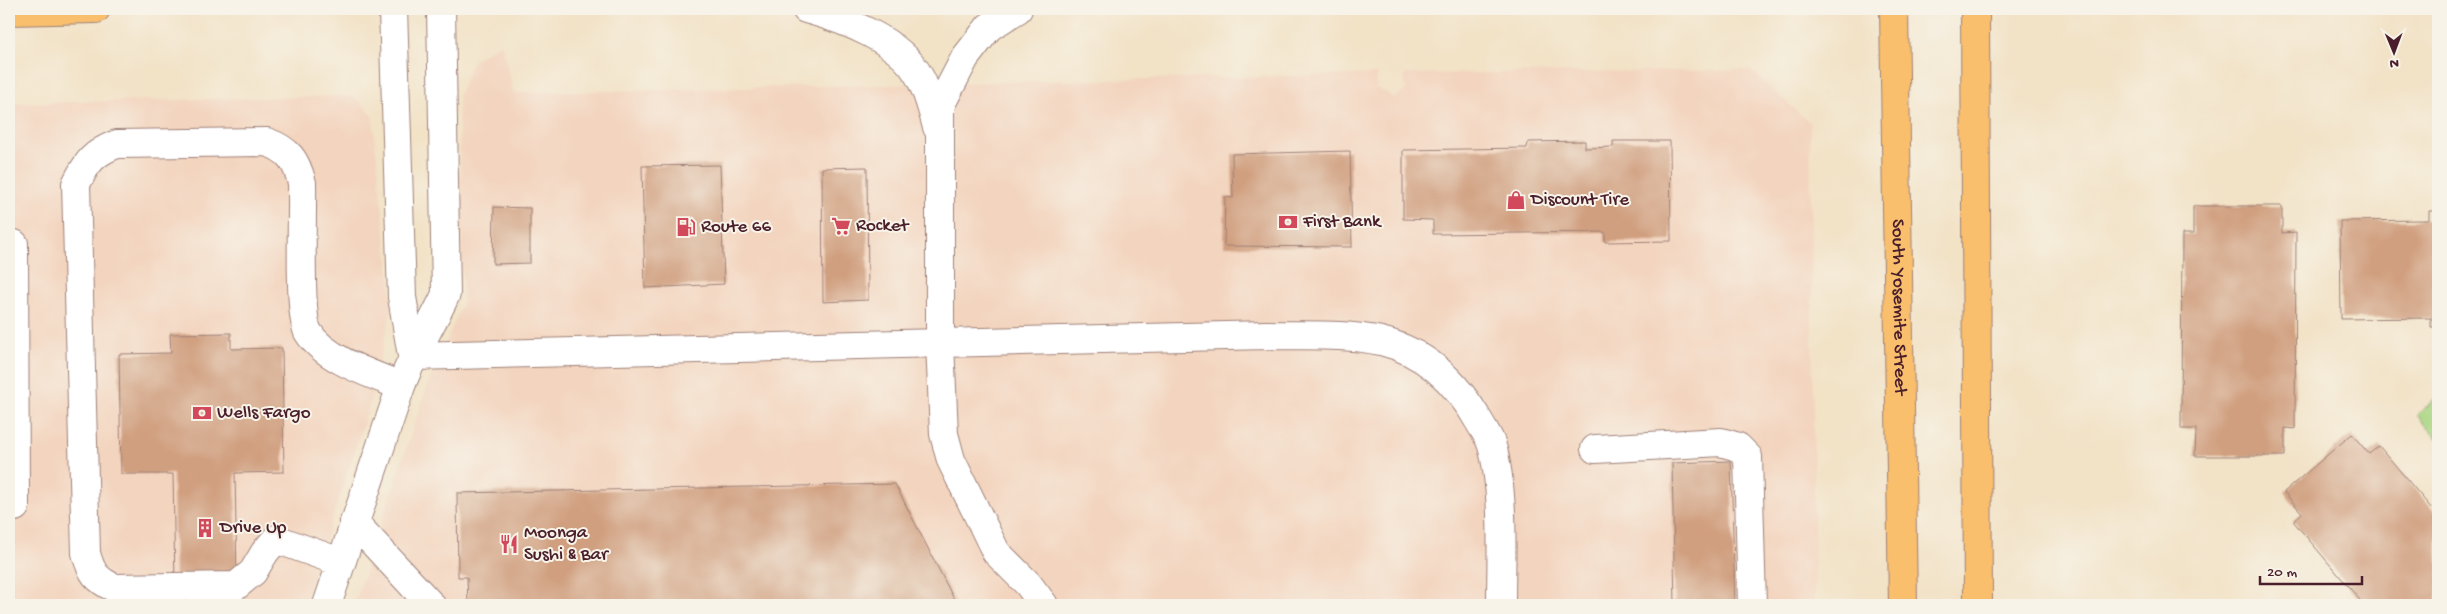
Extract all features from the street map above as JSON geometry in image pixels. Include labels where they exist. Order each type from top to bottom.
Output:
[{"type":"main road","points":[[9,11],[96,9]]},
{"type":"main road","name":"South Yosemite Street","points":[[1894,9],[1903,605]]},
{"type":"main road","points":[[1975,9],[1978,605]]},
{"type":"street","points":[[393,9],[402,297],[412,356]]},
{"type":"street","points":[[326,605],[412,356],[435,318],[446,294],[441,9]]},
{"type":"street","points":[[806,9],[857,27],[897,50],[919,75],[938,130]]},
{"type":"street","points":[[1018,9],[989,27],[965,58],[940,106],[938,130],[940,343],[944,434],[951,460],[996,552],[1028,584],[1044,605]]},
{"type":"street","points":[[340,562],[276,539],[265,552],[253,572],[236,586],[115,588],[102,583],[91,572],[86,553],[76,184],[85,165],[100,151],[117,144],[267,142],[283,148],[298,167],[302,183],[303,306],[308,332],[324,349],[344,362],[401,386]]},
{"type":"street","points":[[14,244],[15,507]]},
{"type":"street","points":[[412,356],[1267,335],[1343,336],[1382,342],[1425,360],[1452,382],[1467,399],[1492,446],[1500,500],[1501,605]]},
{"type":"street","points":[[1595,449],[1721,442],[1738,448],[1748,457],[1752,605]]},
{"type":"street","points":[[354,522],[431,605]]},
{"type":"shaded area","points":[[501,43],[514,93],[1378,74],[1376,87],[1394,98],[1406,90],[1404,74],[1750,70],[1810,123],[1815,605],[354,605],[427,386],[463,302],[458,97],[473,61]]},
{"type":"shaded area","points":[[353,96],[372,114],[393,305],[368,410],[304,605],[9,605],[9,103]]},
{"type":"green space","points":[[2438,396],[2438,439],[2417,415]]},
{"type":"building","points":[[1585,141],[1585,148],[1613,147],[1613,141],[1670,141],[1671,241],[1605,242],[1605,232],[1433,234],[1433,220],[1403,219],[1403,150],[1527,148],[1528,142]]},
{"type":"building","name":"First Bank","points":[[1350,151],[1352,247],[1224,246],[1225,197],[1233,198],[1232,154]]},
{"type":"building","points":[[720,165],[724,284],[645,288],[642,166]]},
{"type":"building","points":[[867,167],[868,300],[823,302],[822,168]]},
{"type":"building","points":[[2193,206],[2282,206],[2282,233],[2296,232],[2295,429],[2285,428],[2285,456],[2195,456],[2196,429],[2181,429],[2182,234],[2193,234]]},
{"type":"building","points":[[494,207],[530,208],[530,263],[493,264]]},
{"type":"building","points":[[2429,211],[2438,211],[2438,327],[2431,327],[2431,318],[2341,319],[2340,221],[2429,220]]},
{"type":"building","name":"Wells Fargo","points":[[231,333],[231,349],[282,348],[284,472],[235,473],[237,582],[175,583],[173,474],[121,474],[119,354],[171,353],[170,334]]},
{"type":"building","points":[[2352,434],[2369,454],[2379,446],[2438,516],[2438,605],[2364,605],[2293,521],[2302,513],[2284,492]]},
{"type":"building","points":[[1731,461],[1735,605],[1675,605],[1672,463]]},
{"type":"building","points":[[895,484],[957,605],[468,605],[467,577],[458,577],[457,493]]},
{"type":"place","name":"Discount Tire","points":[[1516,200]]},
{"type":"place","name":"First Bank","points":[[1288,222]]},
{"type":"place","name":"Rocket","points":[[841,226]]},
{"type":"place","name":"Route 66","points":[[686,227]]},
{"type":"place","name":"Wells Fargo","points":[[202,413]]},
{"type":"place","name":"Drive Up","points":[[205,528]]},
{"type":"place","name":"Moonga Sushi & Bar","points":[[509,544]]}]
